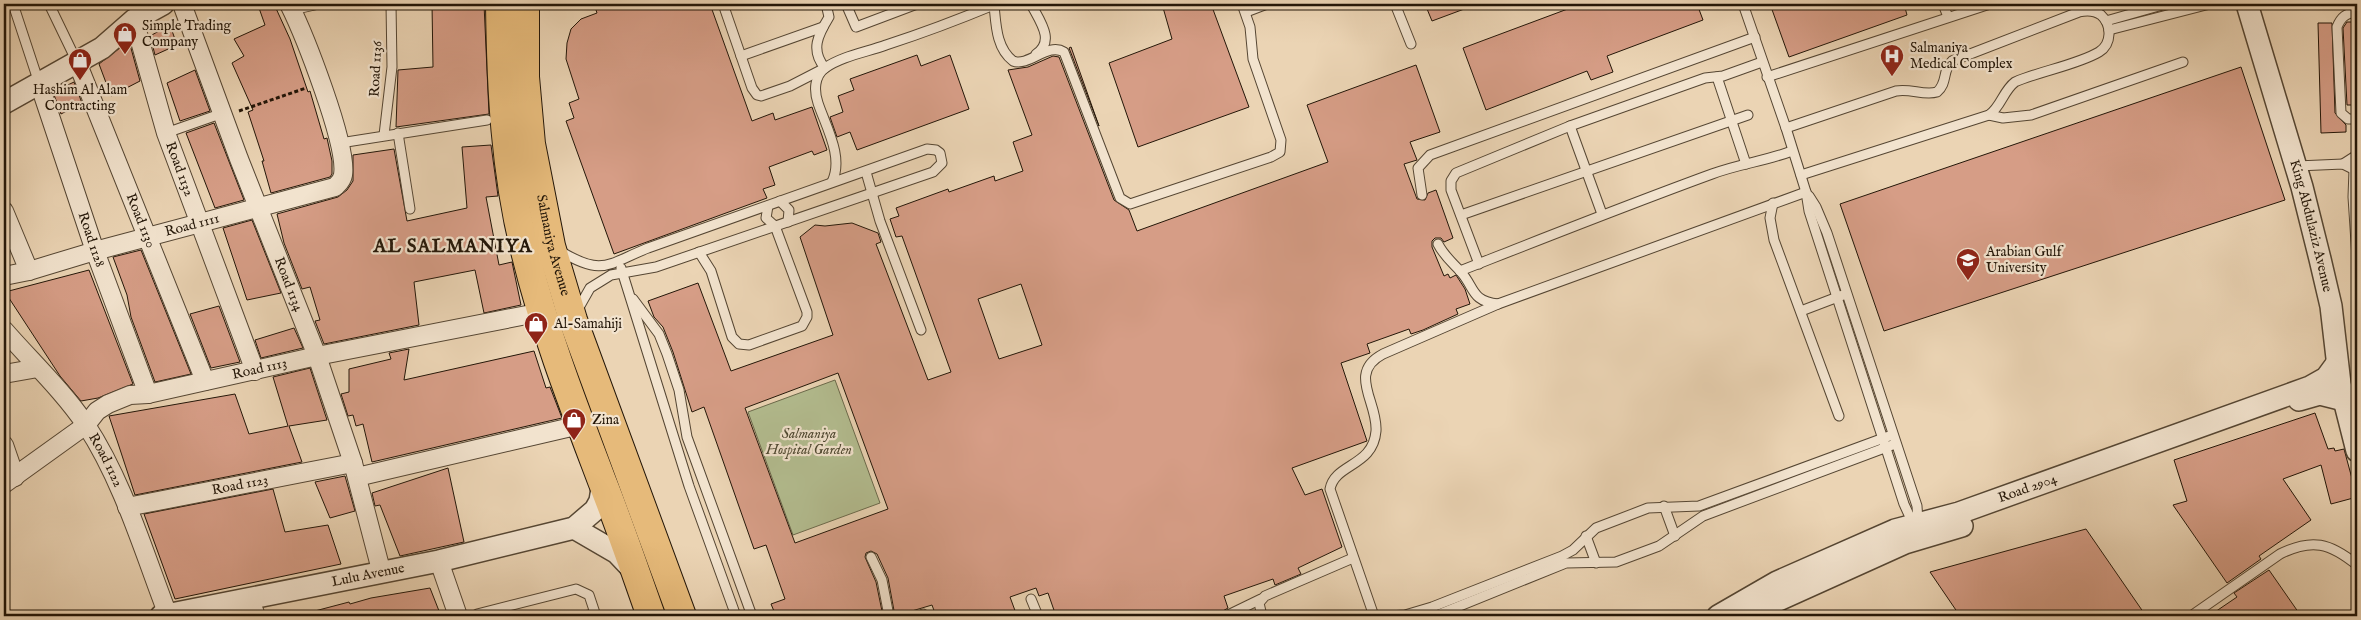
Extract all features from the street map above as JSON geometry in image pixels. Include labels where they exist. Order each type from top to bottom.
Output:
[{"type":"main road","name":"Salmaniya Avenue","points":[[500,4],[500,75],[505,133],[526,254],[542,312],[580,425],[603,482],[651,616]]},
{"type":"main road","name":"Salmaniya Avenue","points":[[525,4],[525,77],[531,144],[551,246],[573,320],[682,616]]},
{"type":"street","points":[[4,104],[102,48],[134,20],[163,4]]},
{"type":"street","name":"Road 1134","points":[[182,4],[317,356],[355,470],[381,570]]},
{"type":"street","name":"King Abdulaziz Avenue","points":[[2247,4],[2296,166],[2331,306],[2344,400],[2357,451]]},
{"type":"street","name":"Road 1111","points":[[4,276],[29,271],[148,236],[201,224],[335,187],[340,182],[343,174],[340,143],[321,83],[291,7]]},
{"type":"street","name":"Road 1132","points":[[134,20],[166,133],[255,371]]},
{"type":"street","name":"Road 1130","points":[[76,62],[148,236],[205,381]]},
{"type":"street","name":"Road 1128","points":[[40,83],[95,251],[148,394]]},
{"type":"street","points":[[4,211],[29,271]]},
{"type":"street","name":"Road 1113","points":[[10,480],[86,425],[98,411],[108,404],[130,395],[148,394],[317,356],[542,312]]},
{"type":"street","name":"Road 1122","points":[[4,330],[86,425],[101,450],[127,507],[164,616]]},
{"type":"street","name":"Road 2904","points":[[1743,616],[1892,549],[1921,530],[1959,513],[2310,387],[2326,378],[2338,363]]},
{"type":"street","points":[[4,374],[38,368]]},
{"type":"street","name":"Road 2904","points":[[1718,616],[1777,582],[1895,530],[1921,530],[1965,525],[2213,430],[2311,396],[2328,395],[2344,400]]},
{"type":"street","name":"Road 1123","points":[[127,507],[355,470],[580,425]]},
{"type":"street","points":[[4,445],[10,480]]},
{"type":"street","name":"Lulu Avenue","points":[[164,616],[253,608],[381,570],[439,561],[574,528],[595,510],[600,501],[603,482]]},
{"type":"street","points":[[574,528],[618,553],[635,571]]},
{"type":"street","points":[[439,561],[458,616]]},
{"type":"lane","points":[[14,4],[40,83]]},
{"type":"lane","points":[[49,4],[76,62]]},
{"type":"lane","points":[[291,7],[319,4]]},
{"type":"lane","name":"Road 1136","points":[[384,135],[392,67],[391,4]]},
{"type":"lane","points":[[723,4],[754,92],[761,96],[790,86],[838,62],[983,6],[995,4],[1000,44],[1009,58],[1017,63],[1055,49],[1064,52],[1120,198],[1130,204],[1272,158],[1280,152],[1280,140],[1254,59],[1244,8],[1267,4]]},
{"type":"lane","points":[[825,68],[820,63],[816,48],[819,34],[829,17],[826,4]]},
{"type":"lane","points":[[846,4],[856,26],[917,4]]},
{"type":"lane","points":[[1025,61],[1045,46],[1046,39],[1031,4]]},
{"type":"lane","points":[[1395,4],[1411,44]]},
{"type":"lane","points":[[1743,4],[1806,192],[1822,220],[1842,295],[1891,446],[1917,506],[1921,530]]},
{"type":"lane","points":[[1943,4],[1948,17]]},
{"type":"lane","points":[[1767,76],[1990,4]]},
{"type":"lane","points":[[2108,26],[2166,4]]},
{"type":"lane","points":[[2108,26],[2210,4]]},
{"type":"lane","points":[[1786,128],[1896,91],[1909,89],[1926,93],[1937,92],[1945,84],[1946,69],[1952,61],[2079,12],[2093,11],[2108,26],[2109,38],[2100,51],[2016,82],[2007,90],[1994,111],[1989,115],[1801,175]]},
{"type":"lane","points":[[2357,12],[2346,14],[2340,20],[2337,28],[2341,113],[2348,119],[2357,119]]},
{"type":"lane","points":[[741,56],[823,27]]},
{"type":"lane","points":[[1422,195],[1418,180],[1418,168],[1430,155],[1755,37]]},
{"type":"lane","points":[[1479,264],[1451,186],[1456,173],[1570,126],[1705,78],[1717,77],[1762,62]]},
{"type":"lane","points":[[1989,115],[2002,118],[2031,115],[2183,62]]},
{"type":"lane","points":[[825,68],[818,78],[815,92],[837,159],[832,182]]},
{"type":"lane","points":[[1717,77],[1746,164]]},
{"type":"lane","points":[[166,133],[224,115]]},
{"type":"lane","points":[[1461,215],[1748,115]]},
{"type":"lane","points":[[340,143],[487,120]]},
{"type":"lane","points":[[1570,126],[1602,214]]},
{"type":"lane","points":[[398,133],[410,209]]},
{"type":"lane","points":[[551,246],[586,265],[619,263],[648,248],[927,149],[936,150],[942,158],[942,163],[933,172],[650,269],[604,278],[590,288],[573,320]]},
{"type":"lane","points":[[1460,271],[1602,214],[1726,169],[1776,158],[1792,151]]},
{"type":"lane","points":[[2343,164],[2357,155]]},
{"type":"lane","points":[[2296,166],[2343,164],[2356,170],[2353,197],[2357,258]]},
{"type":"lane","points":[[866,172],[871,192],[921,330]]},
{"type":"lane","points":[[1374,616],[1330,489],[1335,477],[1363,458],[1374,441],[1375,420],[1365,380],[1368,368],[1383,354],[1498,304],[1806,192]]},
{"type":"lane","points":[[780,202],[789,210],[788,222]]},
{"type":"lane","points":[[1773,204],[1771,229],[1839,416]]},
{"type":"lane","points":[[699,252],[711,271],[732,337],[739,344],[749,345],[802,326],[807,317],[775,226],[766,218],[768,206]]},
{"type":"lane","points":[[1438,244],[1448,261],[1460,271],[1476,295],[1482,300],[1498,304]]},
{"type":"lane","points":[[619,263],[632,296],[639,330],[665,406],[689,486],[736,616]]},
{"type":"lane","points":[[1801,311],[1842,295]]},
{"type":"lane","points":[[632,296],[659,334],[670,362],[679,390],[687,437],[752,616]]},
{"type":"lane","points":[[1441,612],[1568,553],[1596,528],[1648,508],[1700,506],[1888,436]]},
{"type":"lane","points":[[1389,616],[1441,612],[1566,563],[1616,562],[1659,546],[1704,516],[1891,446]]},
{"type":"lane","points":[[1664,506],[1675,536]]},
{"type":"lane","points":[[1586,536],[1596,563]]},
{"type":"lane","points":[[2191,616],[2280,554],[2296,546],[2314,544],[2331,547],[2357,565]]},
{"type":"lane","points":[[871,557],[882,580],[889,616]]},
{"type":"lane","points":[[1226,616],[1353,558]]},
{"type":"lane","points":[[478,614],[576,589],[589,595],[595,615],[584,616]]},
{"type":"lane","points":[[1031,599],[1038,616]]},
{"type":"lane","points":[[1261,599],[1259,608],[1262,616]]},
{"type":"path","points":[[224,115],[321,83]]},
{"type":"green space","name":"Salmaniya Hospital Garden","points":[[835,380],[880,503],[793,535],[748,412]]},
{"type":"building","points":[[267,4],[274,4],[290,39],[308,92],[310,91],[324,139],[327,138],[332,161],[332,174],[330,177],[271,193],[262,161],[264,161],[248,112],[253,110],[232,63],[244,56],[234,39],[265,25],[259,8]]},
{"type":"building","points":[[432,4],[484,4],[489,114],[396,127],[398,70],[433,67]]},
{"type":"building","points":[[594,4],[710,4],[752,121],[773,113],[775,120],[812,107],[827,150],[814,155],[812,151],[769,167],[775,185],[763,189],[767,198],[614,254],[566,121],[574,118],[569,103],[579,99],[566,59],[567,43],[571,29],[581,19],[597,13]]},
{"type":"building","points":[[1162,4],[1211,4],[1249,107],[1138,147],[1109,63],[1172,39]]},
{"type":"building","points":[[1425,4],[1474,4],[1475,5],[1432,21]]},
{"type":"building","points":[[1581,4],[1697,4],[1703,20],[1607,56],[1613,72],[1591,80],[1587,71],[1486,110],[1463,48]]},
{"type":"building","points":[[1770,4],[1904,4],[1907,15],[1789,57]]},
{"type":"building","points":[[2347,22],[2357,22],[2357,105],[2347,105],[2343,28]]},
{"type":"building","points":[[2318,23],[2332,23],[2335,113],[2346,125],[2346,132],[2321,133]]},
{"type":"building","points":[[170,25],[177,45],[155,55],[150,36]]},
{"type":"building","points":[[129,41],[140,81],[111,96],[99,64]]},
{"type":"building","points":[[1071,47],[1099,126],[1069,48]]},
{"type":"building","points":[[917,55],[921,66],[950,55],[969,109],[857,150],[850,132],[837,137],[830,117],[843,112],[838,96],[854,90],[850,79]]},
{"type":"building","points":[[1053,56],[1059,57],[1114,200],[1129,210],[1137,231],[1328,162],[1307,105],[1416,65],[1440,132],[1410,142],[1417,160],[1404,164],[1417,199],[1425,200],[1428,193],[1436,190],[1453,238],[1444,242],[1441,238],[1435,238],[1432,241],[1432,247],[1444,276],[1448,274],[1450,278],[1456,275],[1465,289],[1470,304],[1456,309],[1458,314],[1423,330],[1411,334],[1409,329],[1367,344],[1370,353],[1341,363],[1367,441],[1292,468],[1305,495],[1322,489],[1342,547],[1298,568],[1301,574],[1275,585],[1273,579],[1224,596],[1228,608],[1221,612],[1220,616],[1056,616],[1048,593],[1039,596],[1036,588],[1010,597],[1017,616],[936,616],[932,605],[895,616],[888,578],[877,554],[871,551],[866,553],[865,557],[876,582],[883,616],[776,616],[771,604],[785,599],[766,545],[754,549],[704,407],[692,412],[673,352],[663,327],[654,317],[648,301],[698,283],[731,371],[833,335],[800,237],[815,225],[825,226],[852,223],[878,233],[881,242],[876,244],[928,380],[951,372],[902,236],[896,237],[890,219],[899,216],[896,208],[948,189],[949,192],[994,176],[995,181],[1023,171],[1013,142],[1032,135],[1008,70],[1028,67]],"holes":[[[1021,284],[1042,345],[999,359],[978,299]],[[838,373],[888,509],[795,543],[745,408]]]},
{"type":"building","points":[[2241,67],[2285,200],[1884,331],[1840,204]]},
{"type":"building","points":[[195,70],[210,111],[180,121],[167,83]]},
{"type":"building","points":[[74,82],[82,103],[61,114],[53,92]]},
{"type":"building","points":[[214,123],[244,200],[215,208],[186,133]]},
{"type":"building","points":[[491,145],[498,196],[486,197],[499,265],[512,262],[521,305],[484,313],[475,270],[414,282],[419,325],[324,344],[315,321],[320,320],[310,287],[302,289],[284,243],[277,214],[338,197],[347,190],[353,181],[353,155],[394,149],[407,221],[467,208],[462,147]]},
{"type":"building","points":[[252,220],[281,293],[247,300],[223,228]]},
{"type":"building","points":[[141,250],[191,374],[155,382],[131,317],[127,295],[113,257]]},
{"type":"building","points":[[89,270],[133,384],[98,398],[81,401],[60,376],[5,292]]},
{"type":"building","points":[[219,306],[240,362],[211,368],[190,314]]},
{"type":"building","points":[[294,328],[303,348],[261,358],[255,340]]},
{"type":"building","points":[[409,349],[404,380],[534,351],[546,388],[550,387],[562,418],[372,462],[363,424],[356,426],[353,415],[348,416],[341,394],[349,392],[349,369],[391,359],[389,353]]},
{"type":"building","points":[[310,368],[327,420],[289,426],[302,462],[135,495],[109,416],[235,394],[249,434],[288,426],[273,377]]},
{"type":"building","points":[[2315,413],[2328,449],[2334,448],[2335,451],[2344,449],[2357,497],[2331,504],[2321,465],[2283,479],[2311,520],[2259,556],[2261,559],[2227,583],[2173,505],[2187,501],[2174,460]]},
{"type":"building","points":[[448,468],[464,542],[400,556],[380,505],[375,506],[372,493]]},
{"type":"building","points":[[345,476],[355,511],[330,518],[315,482]]},
{"type":"building","points":[[273,489],[285,532],[328,525],[341,564],[175,599],[144,514]]},
{"type":"building","points":[[2086,529],[2146,616],[1960,616],[1930,572]]},
{"type":"building","points":[[2269,570],[2301,616],[2209,616],[2237,597],[2234,593]]},
{"type":"building","points":[[430,588],[441,616],[312,616],[311,612],[349,602],[350,604],[371,598]]},
{"type":"place","name":"Simple Trading Company","points":[[125,55]]},
{"type":"place","name":"Salmaniya Medical Complex","points":[[1892,77]]},
{"type":"place","name":"Hashim Al Alam Contracting","points":[[80,81]]},
{"type":"place","name":"Arabian Gulf University","points":[[1968,281]]},
{"type":"place","name":"Al-Samahiji","points":[[536,345]]},
{"type":"place","name":"Zina","points":[[574,441]]},
{"type":"district","name":"AL SALMANIYA","points":[[453,247]]}]
